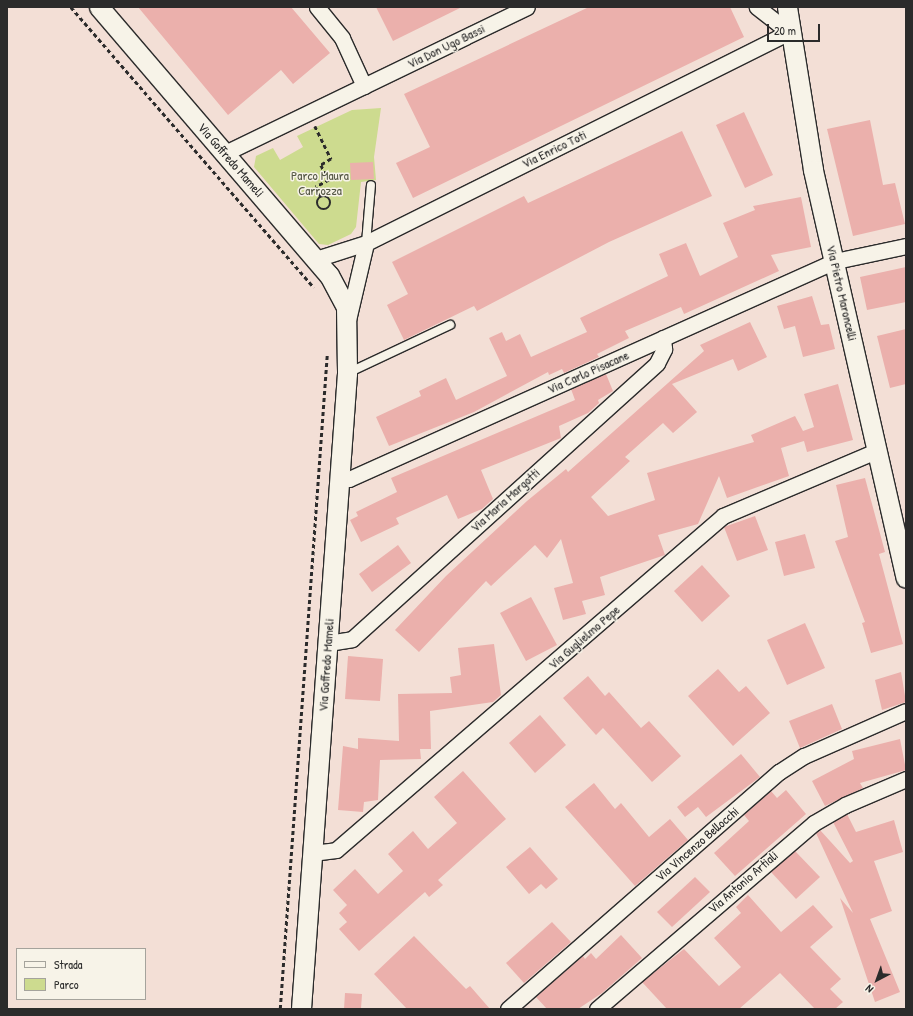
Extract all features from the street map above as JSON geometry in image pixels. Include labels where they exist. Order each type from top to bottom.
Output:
[{"type":"street","name":"Via Goffredo Mameli","points":[[99,7],[316,258],[341,292],[348,322]]},
{"type":"street","points":[[317,7],[342,38],[364,86]]},
{"type":"street","name":"Via Don Ugo Bassi","points":[[225,153],[527,7]]},
{"type":"street","points":[[757,7],[789,32]]},
{"type":"street","name":"Via Pietro Maroncelli","points":[[787,7],[789,32],[813,170],[835,261],[876,451],[906,578]]},
{"type":"street","name":"Via Enrico Toti","points":[[316,258],[366,243],[789,32]]},
{"type":"street","name":"Via Goffredo Mameli","points":[[301,1009],[340,478],[347,373],[348,322],[366,243]]},
{"type":"street","name":"Via Carlo Pisacane","points":[[340,478],[348,479],[835,261],[906,246]]},
{"type":"street","name":"Via Maria Margotti","points":[[328,643],[352,639],[657,363],[664,348],[664,338]]},
{"type":"street","name":"Via Guglielmo Pepe","points":[[312,853],[336,850],[723,516],[876,451]]},
{"type":"street","name":"Via Vincenzo Bellocchi","points":[[508,1009],[779,772],[804,756],[906,711]]},
{"type":"street","name":"Via Antonio Artiali","points":[[597,1009],[814,824],[845,805],[906,779]]},
{"type":"lane","points":[[366,243],[371,185]]},
{"type":"lane","points":[[347,373],[450,325]]},
{"type":"path","points":[[71,7],[316,290]]},
{"type":"path","points":[[313,111],[315,127],[331,160],[321,165],[329,180],[316,187],[321,197],[318,207],[328,209],[330,200],[321,197]]},
{"type":"path","points":[[280,1009],[327,350]]},
{"type":"green space","name":"Parco Maura Carrozza","points":[[381,108],[374,157],[376,180],[361,182],[356,227],[351,234],[328,245],[319,244],[254,167],[256,156],[273,148],[280,160],[303,147],[297,136],[352,110]]},
{"type":"building","points":[[138,7],[291,7],[330,53],[293,84],[281,70],[228,115]]},
{"type":"building","points":[[376,7],[462,7],[393,41]]},
{"type":"building","points":[[589,7],[730,7],[744,37],[413,198],[396,163],[430,147],[404,94]]},
{"type":"building","points":[[744,112],[773,175],[745,188],[716,125]]},
{"type":"building","points":[[870,120],[883,185],[895,183],[905,224],[853,236],[827,129]]},
{"type":"building","points":[[682,131],[712,196],[609,242],[477,311],[474,306],[404,340],[387,305],[408,294],[392,262],[524,196],[528,203]]},
{"type":"building","points":[[373,162],[374,179],[351,180],[350,163]]},
{"type":"building","points":[[801,197],[811,247],[771,255],[779,271],[684,314],[681,307],[625,331],[629,338],[597,354],[599,357],[564,373],[562,369],[549,375],[548,372],[474,412],[389,446],[376,417],[421,396],[419,391],[446,378],[456,400],[507,376],[489,338],[502,332],[506,341],[520,334],[531,357],[587,332],[580,318],[668,276],[659,254],[686,243],[700,276],[738,257],[723,223],[755,210],[753,206]]},
{"type":"building","points":[[906,267],[906,302],[867,310],[860,277]]},
{"type":"building","points":[[812,296],[821,325],[829,324],[835,349],[803,357],[795,326],[784,329],[777,306]]},
{"type":"building","points":[[750,322],[767,357],[738,371],[733,359],[672,384],[697,412],[673,433],[663,423],[625,457],[630,461],[591,497],[608,516],[655,500],[647,473],[754,442],[751,435],[795,416],[803,431],[814,427],[804,394],[838,384],[853,440],[807,452],[804,441],[781,448],[789,476],[727,498],[719,476],[698,524],[658,535],[665,555],[600,577],[605,595],[582,601],[586,614],[563,620],[554,588],[573,583],[561,539],[547,558],[535,545],[491,586],[486,581],[419,652],[395,630],[446,576],[527,501],[566,469],[568,472],[704,351],[700,345]]},
{"type":"building","points":[[906,329],[906,384],[890,388],[877,336]]},
{"type":"building","points":[[606,374],[613,391],[598,400],[599,403],[588,413],[559,426],[561,438],[481,470],[493,499],[482,509],[458,519],[447,495],[396,518],[399,524],[361,542],[350,520],[358,516],[356,512],[397,492],[391,478],[575,400],[571,389]]},
{"type":"building","points":[[865,478],[885,552],[879,554],[903,644],[871,653],[862,623],[865,622],[835,541],[848,537],[836,485]]},
{"type":"building","points":[[755,516],[768,550],[737,561],[724,527]]},
{"type":"building","points":[[805,534],[815,568],[784,576],[775,542]]},
{"type":"building","points":[[398,545],[411,563],[372,592],[359,574]]},
{"type":"building","points":[[702,565],[730,596],[702,622],[674,591]]},
{"type":"building","points":[[531,597],[557,645],[526,661],[500,613]]},
{"type":"building","points":[[805,623],[825,668],[787,685],[767,640]]},
{"type":"building","points":[[494,644],[501,695],[493,702],[430,711],[431,749],[420,749],[421,759],[380,760],[378,800],[364,802],[363,812],[338,810],[343,746],[358,749],[358,738],[399,741],[398,694],[452,693],[450,677],[461,675],[458,648]]},
{"type":"building","points":[[348,656],[383,659],[380,701],[345,699]]},
{"type":"building","points":[[718,669],[739,692],[746,686],[770,713],[733,746],[688,696]]},
{"type":"building","points":[[901,672],[906,702],[882,710],[875,680]]},
{"type":"building","points":[[588,676],[605,696],[609,692],[641,728],[649,721],[681,756],[652,782],[603,728],[596,735],[563,698]]},
{"type":"building","points":[[832,704],[842,729],[800,748],[789,721]]},
{"type":"building","points":[[540,715],[566,745],[535,773],[509,743]]},
{"type":"building","points":[[900,739],[906,770],[860,783],[863,788],[825,806],[812,781],[854,759],[852,751]]},
{"type":"building","points":[[741,754],[760,777],[706,817],[698,807],[685,817],[677,807]]},
{"type":"building","points":[[463,771],[506,819],[438,880],[443,885],[429,897],[425,892],[359,951],[339,929],[347,922],[339,913],[347,905],[333,890],[355,869],[378,894],[403,871],[388,854],[413,831],[428,849],[457,823],[434,797]]},
{"type":"building","points":[[594,783],[615,809],[621,803],[649,837],[670,819],[688,840],[635,886],[565,807]]},
{"type":"building","points":[[786,790],[806,814],[735,876],[714,853],[749,821],[744,815],[771,791],[777,798]]},
{"type":"building","points":[[847,814],[856,832],[894,820],[903,852],[874,861],[892,911],[870,919],[900,992],[875,1002],[840,898],[853,913],[816,833],[820,830],[850,863],[853,861],[833,822]]},
{"type":"building","points":[[530,847],[558,879],[546,889],[541,884],[529,894],[506,867]]},
{"type":"building","points":[[795,851],[820,877],[796,899],[771,872]]},
{"type":"building","points":[[695,877],[710,892],[672,927],[657,912]]},
{"type":"building","points":[[748,895],[781,932],[813,905],[833,927],[810,947],[841,979],[830,989],[843,1002],[835,1009],[815,1009],[780,973],[739,1009],[667,1009],[642,982],[684,949],[719,986],[741,967],[714,938],[741,913],[736,907]]},
{"type":"building","points":[[552,922],[571,942],[524,983],[506,963]]},
{"type":"building","points":[[621,935],[642,958],[602,993],[578,1009],[547,1009],[536,997],[583,956],[585,959],[591,953],[596,959]]},
{"type":"building","points":[[414,936],[466,989],[470,986],[490,1009],[407,1009],[374,974]]},
{"type":"building","points":[[345,993],[362,994],[361,1009],[344,1009]]}]
